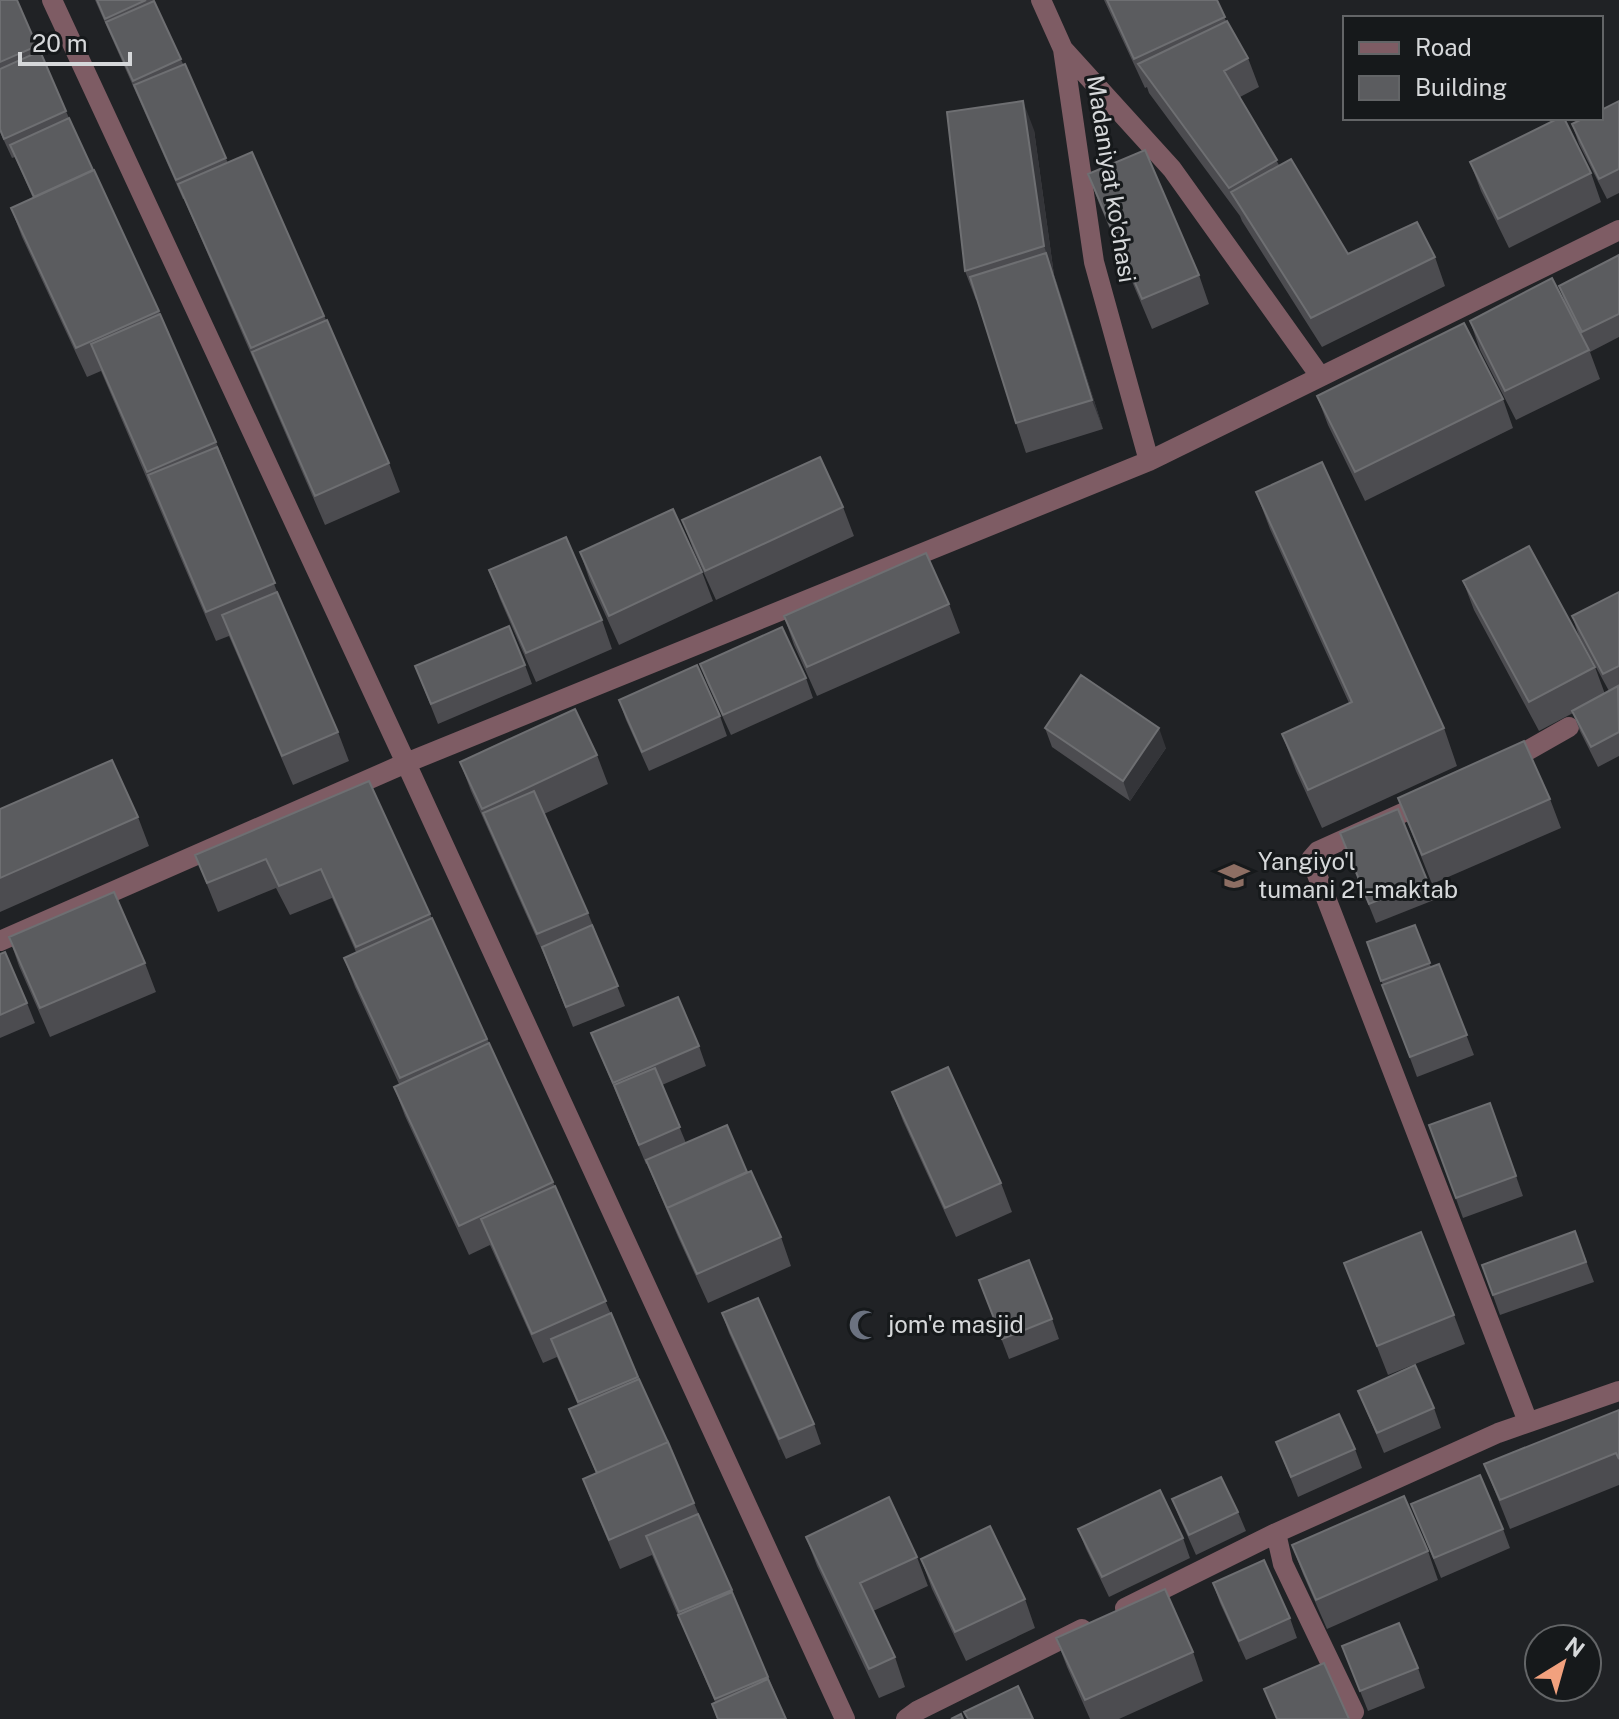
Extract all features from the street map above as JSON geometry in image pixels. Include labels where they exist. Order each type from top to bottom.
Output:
[{"type":"street","points":[[52,0],[845,1719]]},
{"type":"street","name":"Madaniyat ko'chasi","points":[[1041,0],[1063,49],[1094,262],[1149,461]]},
{"type":"street","points":[[1063,49],[1172,169],[1320,376]]},
{"type":"street","points":[[0,941],[406,763],[1149,461],[1619,230]]},
{"type":"street","points":[[1484,775],[1569,727]]},
{"type":"street","points":[[1444,794],[1318,851],[1311,859],[1528,1422]]},
{"type":"street","points":[[906,1719],[1276,1533],[1498,1433],[1619,1391]]},
{"type":"street","points":[[1276,1533],[1283,1564],[1354,1712]]},
{"type":"building","points":[[0,0],[17,0],[37,46],[0,62]]},
{"type":"building","points":[[97,0],[146,0],[105,19]]},
{"type":"building","points":[[1107,0],[1217,0],[1225,17],[1134,59]]},
{"type":"building","points":[[154,1],[181,59],[133,81],[106,22]]},
{"type":"building","points":[[1227,21],[1248,58],[1224,71],[1277,160],[1229,188],[1138,64]]},
{"type":"building","points":[[40,51],[66,111],[4,139],[0,129],[0,69]]},
{"type":"building","points":[[185,64],[226,158],[176,180],[134,85]]},
{"type":"building","points":[[1023,101],[1044,246],[965,271],[947,112]]},
{"type":"building","points":[[1619,101],[1619,169],[1599,179],[1572,124],[1580,120],[1603,120],[1603,109]]},
{"type":"building","points":[[69,118],[93,170],[34,197],[10,145]]},
{"type":"building","points":[[1555,120],[1565,120],[1591,173],[1498,219],[1470,162]]},
{"type":"building","points":[[1145,150],[1199,275],[1142,299],[1088,174]]},
{"type":"building","points":[[252,152],[324,316],[251,348],[178,184]]},
{"type":"building","points":[[1291,159],[1348,254],[1417,222],[1435,257],[1311,318],[1231,192]]},
{"type":"building","points":[[94,170],[159,311],[76,348],[11,208]]},
{"type":"building","points":[[1046,253],[1092,400],[1016,423],[970,277]]},
{"type":"building","points":[[1619,255],[1619,314],[1582,332],[1559,286]]},
{"type":"building","points":[[1552,278],[1589,350],[1505,391],[1470,321]]},
{"type":"building","points":[[160,314],[216,442],[147,472],[91,344]]},
{"type":"building","points":[[327,320],[389,463],[315,496],[252,352]]},
{"type":"building","points":[[1464,323],[1503,399],[1355,472],[1317,396]]},
{"type":"building","points":[[217,447],[275,583],[206,612],[148,475]]},
{"type":"building","points":[[820,457],[843,507],[705,571],[682,520]]},
{"type":"building","points":[[1322,462],[1444,728],[1308,790],[1282,734],[1352,702],[1256,492]]},
{"type":"building","points":[[673,509],[702,572],[609,616],[580,552]]},
{"type":"building","points":[[566,537],[602,620],[526,653],[489,570]]},
{"type":"building","points":[[1529,546],[1595,667],[1529,702],[1463,581]]},
{"type":"building","points":[[926,553],[949,604],[807,667],[784,616]]},
{"type":"building","points":[[277,592],[338,732],[282,756],[222,615]]},
{"type":"building","points":[[1619,592],[1619,666],[1603,674],[1572,616]]},
{"type":"building","points":[[509,626],[525,665],[431,704],[415,666]]},
{"type":"building","points":[[782,627],[806,678],[723,715],[700,664]]},
{"type":"building","points":[[697,665],[720,716],[642,752],[619,700]]},
{"type":"building","points":[[1081,675],[1159,728],[1123,781],[1045,728]]},
{"type":"building","points":[[1618,686],[1619,732],[1591,747],[1572,711]]},
{"type":"building","points":[[575,709],[597,755],[482,809],[460,762]]},
{"type":"building","points":[[1524,741],[1550,799],[1422,855],[1398,798]]},
{"type":"building","points":[[112,760],[138,817],[0,878],[0,809]]},
{"type":"building","points":[[369,781],[430,914],[356,947],[321,869],[279,886],[266,859],[207,883],[195,855]]},
{"type":"building","points":[[534,791],[588,913],[537,934],[483,813]]},
{"type":"building","points":[[1398,809],[1427,880],[1369,904],[1340,833]]},
{"type":"building","points":[[114,892],[145,963],[40,1008],[9,937]]},
{"type":"building","points":[[432,918],[487,1039],[400,1078],[344,958]]},
{"type":"building","points":[[592,925],[618,986],[566,1007],[542,947]]},
{"type":"building","points":[[1415,925],[1430,963],[1381,981],[1367,942]]},
{"type":"building","points":[[5,952],[27,1003],[0,1015],[0,954]]},
{"type":"building","points":[[1439,964],[1467,1035],[1410,1057],[1382,985]]},
{"type":"building","points":[[678,997],[699,1046],[613,1083],[591,1033]]},
{"type":"building","points":[[489,1043],[553,1182],[459,1226],[394,1087]]},
{"type":"building","points":[[948,1067],[1001,1183],[945,1208],[892,1092]]},
{"type":"building","points":[[655,1068],[680,1127],[639,1145],[614,1085]]},
{"type":"building","points":[[1490,1103],[1516,1176],[1456,1198],[1429,1125]]},
{"type":"building","points":[[727,1125],[747,1172],[667,1208],[646,1160]]},
{"type":"building","points":[[751,1171],[781,1237],[697,1274],[667,1208]]},
{"type":"building","points":[[555,1186],[606,1301],[532,1334],[481,1219]]},
{"type":"building","points":[[1575,1231],[1586,1262],[1493,1295],[1482,1265]]},
{"type":"building","points":[[1421,1232],[1454,1315],[1377,1346],[1344,1263]]},
{"type":"building","points":[[1029,1260],[1052,1319],[1002,1339],[979,1280]]},
{"type":"building","points":[[758,1298],[814,1424],[779,1439],[722,1313]]},
{"type":"building","points":[[611,1313],[638,1377],[578,1402],[551,1339]]},
{"type":"building","points":[[1415,1365],[1434,1408],[1377,1433],[1358,1391]]},
{"type":"building","points":[[639,1379],[668,1442],[597,1473],[569,1409]]},
{"type":"building","points":[[1619,1410],[1619,1459],[1616,1453],[1500,1500],[1484,1464]]},
{"type":"building","points":[[1339,1414],[1355,1449],[1291,1477],[1276,1442]]},
{"type":"building","points":[[668,1442],[694,1503],[609,1540],[583,1479]]},
{"type":"building","points":[[1480,1475],[1503,1529],[1434,1558],[1411,1504]]},
{"type":"building","points":[[1221,1477],[1238,1512],[1189,1535],[1172,1499]]},
{"type":"building","points":[[1160,1490],[1183,1538],[1102,1577],[1078,1529]]},
{"type":"building","points":[[1404,1496],[1428,1551],[1316,1600],[1292,1545]]},
{"type":"building","points":[[889,1497],[917,1557],[860,1583],[895,1657],[869,1669],[806,1537]]},
{"type":"building","points":[[698,1514],[732,1590],[679,1612],[646,1536]]},
{"type":"building","points":[[990,1526],[1025,1599],[955,1632],[921,1559]]},
{"type":"building","points":[[1264,1560],[1290,1618],[1239,1641],[1213,1583]]},
{"type":"building","points":[[1165,1589],[1193,1652],[1085,1700],[1056,1638]]},
{"type":"building","points":[[732,1592],[768,1677],[715,1699],[678,1615]]},
{"type":"building","points":[[1399,1623],[1418,1668],[1360,1691],[1342,1646]]},
{"type":"building","points":[[1324,1663],[1349,1719],[1277,1719],[1264,1689]]},
{"type":"building","points":[[768,1679],[786,1719],[718,1719],[712,1704]]},
{"type":"building","points":[[1018,1686],[1033,1719],[968,1719],[964,1712]]},
{"type":"place","name":"Yangiyo'l tumani 21-maktab","points":[[1234,876]]},
{"type":"place","name":"jom'e masjid","points":[[864,1325]]}]
